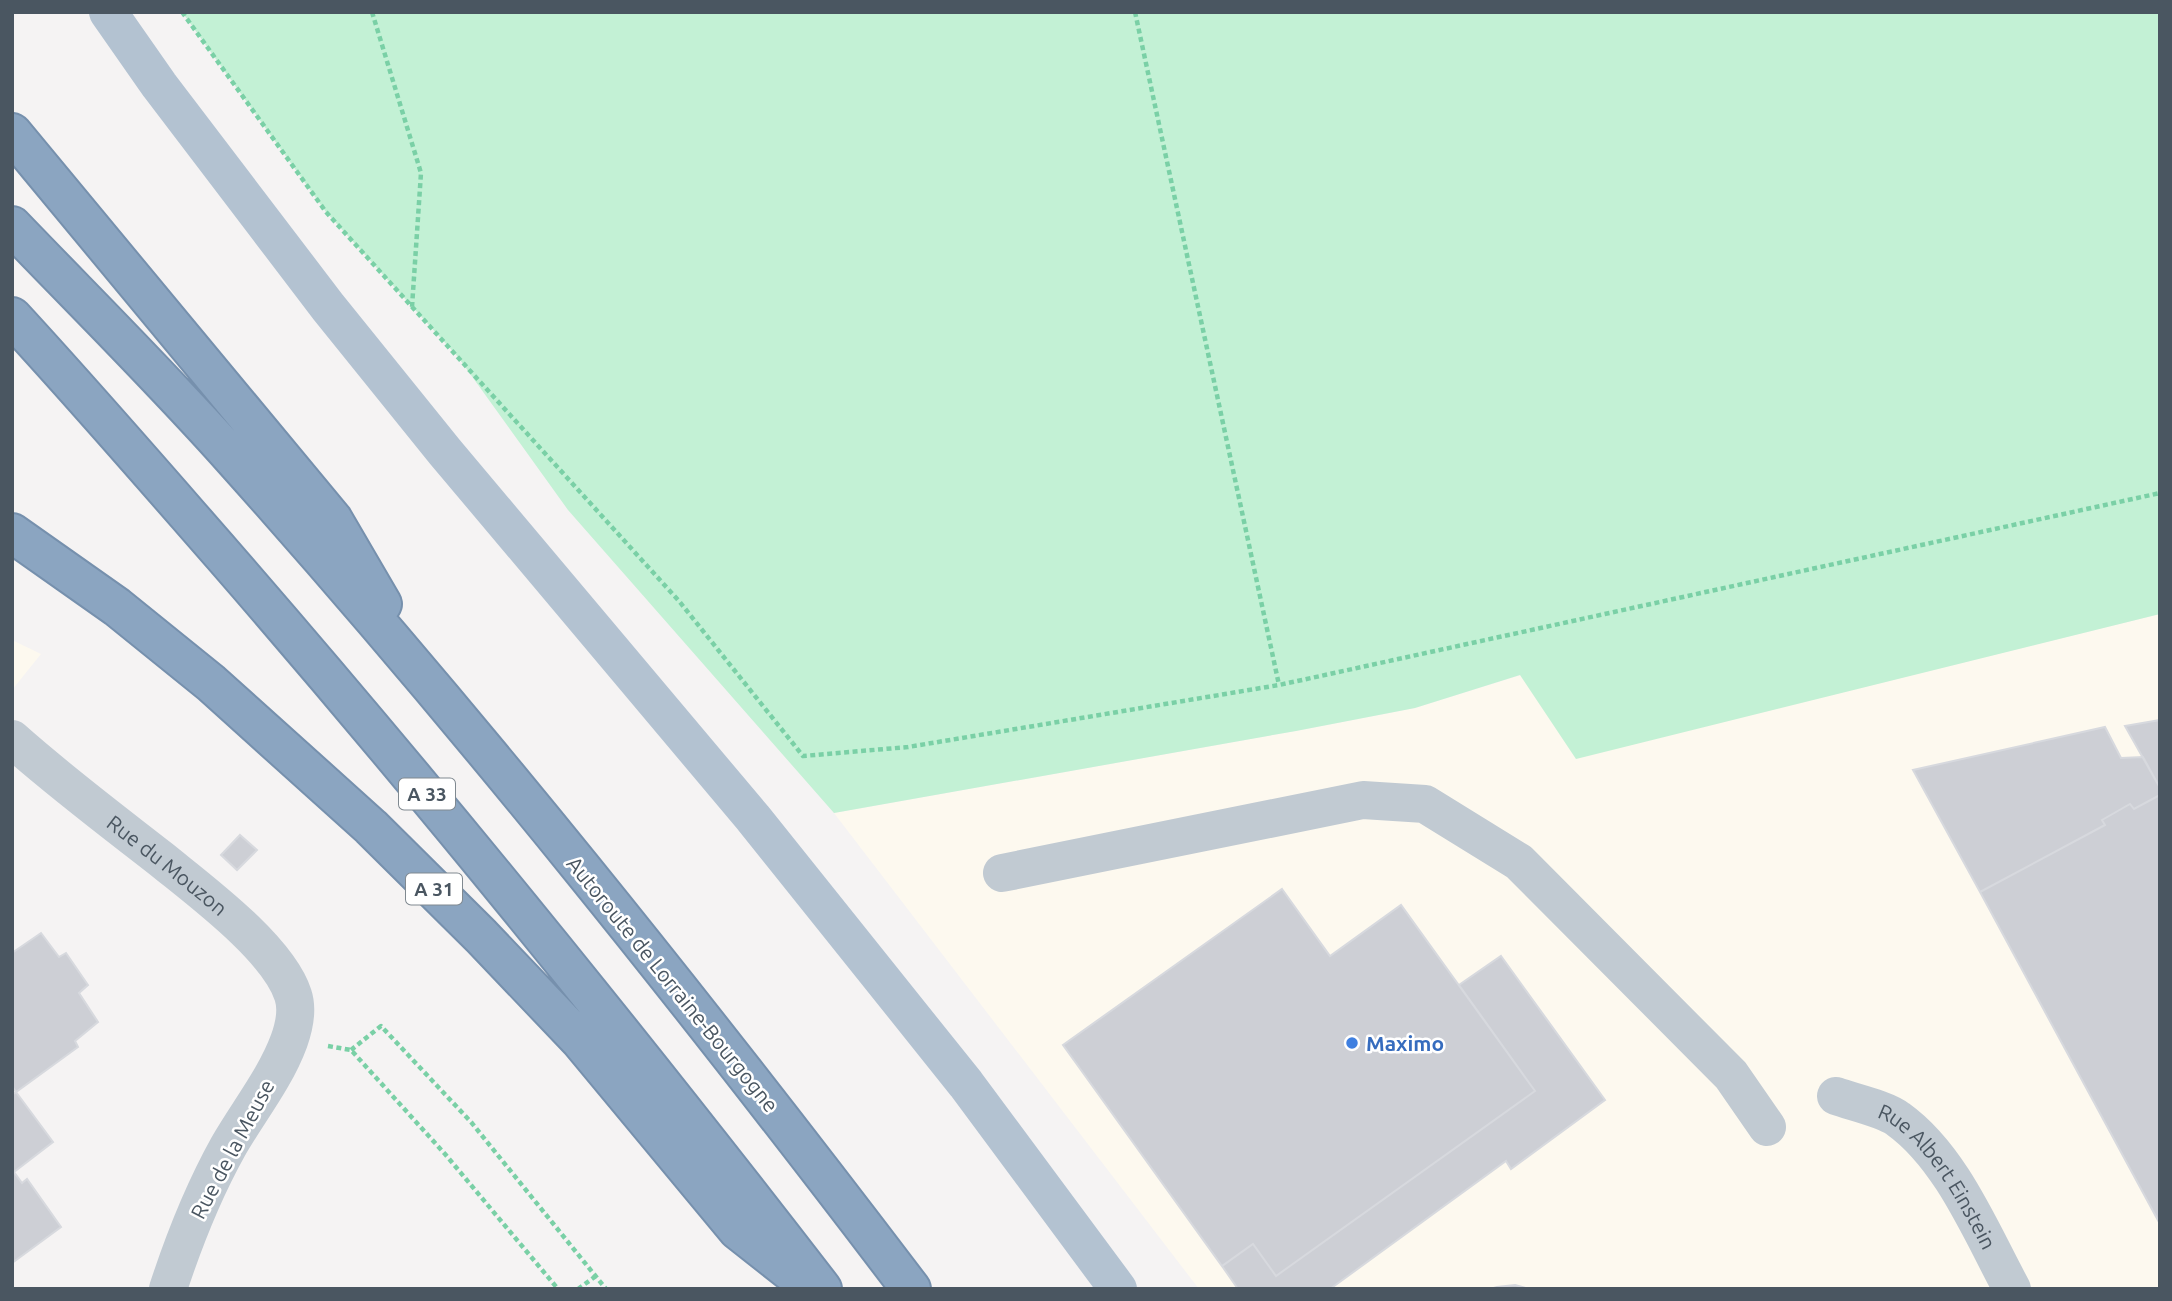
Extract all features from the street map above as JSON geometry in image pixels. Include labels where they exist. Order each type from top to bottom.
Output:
[{"type":"highway","points":[[12,133],[333,520],[429,684]]},
{"type":"highway","points":[[12,226],[233,458],[429,684]]},
{"type":"highway","name":"A 33","points":[[12,317],[77,387],[311,656],[505,888],[699,1129],[822,1289]]},
{"type":"highway","name":"A 31","points":[[12,533],[117,607],[211,683],[371,827],[481,936],[581,1041],[738,1230],[813,1289]]},
{"type":"highway","name":"Autoroute de Lorraine-Bourgogne","points":[[429,684],[806,1150],[911,1289]]},
{"type":"main road","points":[[108,12],[159,85],[328,307],[753,818],[966,1084],[1118,1289]]},
{"type":"street","name":"Rue du Mouzon","points":[[19,758],[216,904],[263,949],[293,994],[293,1026]]},
{"type":"street","points":[[1002,873],[1363,800],[1425,804],[1520,862],[1731,1075],[1767,1127]]},
{"type":"street","name":"Rue de la Meuse","points":[[168,1289],[189,1229],[227,1149],[280,1060],[293,1026]]},
{"type":"street","name":"Rue Albert Einstein","points":[[1836,1096],[1896,1117],[1930,1147],[1962,1196],[2012,1289]]},
{"type":"path","points":[[182,12],[326,212],[679,601],[803,755],[908,747],[1279,685],[2160,493]]},
{"type":"path","points":[[372,12],[421,173],[412,306]]},
{"type":"path","points":[[1135,12],[1279,685]]},
{"type":"path","points":[[293,1026],[351,1050],[445,1154],[558,1289]]},
{"type":"path","points":[[351,1050],[381,1026],[471,1122],[606,1289]]},
{"type":"path","points":[[578,1289],[596,1276]]},
{"type":"shaded area","points":[[2160,614],[2160,1289],[1199,1289],[834,813],[1415,708],[1521,675],[1576,758]]},
{"type":"shaded area","points":[[12,640],[41,654],[12,690]]},
{"type":"green space","points":[[182,12],[2160,12],[2160,614],[1576,759],[1520,675],[1415,708],[834,813],[568,510],[458,357],[326,212]]},
{"type":"building","points":[[2160,720],[2160,788],[2125,726]]},
{"type":"building","points":[[2105,727],[2121,758],[2143,757],[2160,788],[2160,795],[2134,809],[2130,804],[2102,820],[2105,825],[1980,892],[1913,770]]},
{"type":"building","points":[[2160,795],[2160,1224],[1980,892],[2105,825],[2102,820],[2130,804],[2134,809]]},
{"type":"building","points":[[240,835],[257,850],[237,870],[221,855]]},
{"type":"building","points":[[1282,889],[1330,956],[1401,905],[1535,1091],[1276,1276],[1253,1244],[1222,1266],[1063,1045]]},
{"type":"building","points":[[41,933],[59,957],[66,953],[88,985],[79,993],[98,1022],[75,1041],[78,1047],[16,1092],[12,1086],[12,953]]},
{"type":"building","points":[[1501,956],[1605,1100],[1511,1169],[1506,1161],[1330,1289],[1238,1289],[1222,1266],[1253,1244],[1276,1276],[1535,1091],[1459,985]]},
{"type":"building","points":[[16,1092],[53,1142],[14,1172],[22,1183],[27,1179],[61,1227],[12,1263],[12,1095]]},
{"type":"building","points":[[1515,1285],[1529,1289],[1490,1289],[1497,1287]]},
{"type":"place","name":"Maximo","points":[[1352,1043]]}]
